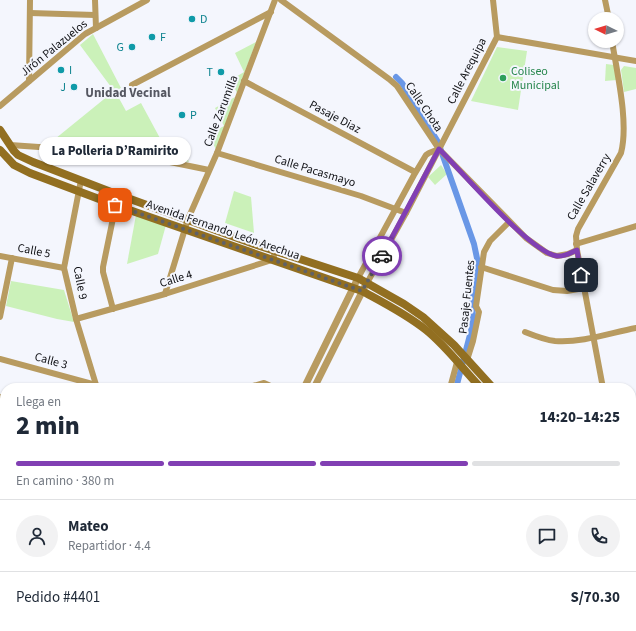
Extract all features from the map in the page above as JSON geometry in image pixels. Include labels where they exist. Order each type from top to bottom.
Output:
[{"type":"main road","name":"Avenida Fernando León Arechua","points":[[1,133],[14,151],[25,159],[188,220],[358,278],[366,283]]},
{"type":"main road","name":"Avenida Fernando León Arechua","points":[[0,151],[21,169],[79,192],[362,291]]},
{"type":"main road","points":[[366,283],[404,304],[423,317],[468,360],[489,383]]},
{"type":"main road","points":[[362,291],[395,308],[421,326],[445,348],[476,383]]},
{"type":"street","points":[[29,81],[30,0]]},
{"type":"street","points":[[95,0],[94,15],[96,28]]},
{"type":"street","name":"Jirón Palazuelos","points":[[0,106],[85,34],[147,0]]},
{"type":"street","name":"Calle Zarumilla","points":[[165,294],[188,220],[217,153],[275,0]]},
{"type":"street","name":"Calle Chota","points":[[281,0],[383,74],[397,86],[439,149],[509,222],[526,238],[547,253],[561,256],[576,247],[636,226]]},
{"type":"street","name":"Calle Arequipa","points":[[366,283],[406,213],[497,37],[492,0]]},
{"type":"street","points":[[605,0],[607,12]]},
{"type":"street","points":[[132,85],[271,12]]},
{"type":"street","points":[[30,13],[94,15]]},
{"type":"street","points":[[497,37],[636,61]]},
{"type":"street","name":"Calle Salaverry","points":[[576,247],[576,236],[578,229],[621,153],[623,146],[624,136],[622,109],[613,48]]},
{"type":"street","name":"Pasaje Diaz","points":[[244,81],[415,172]]},
{"type":"street","points":[[0,151],[10,145],[82,150],[170,162],[209,170]]},
{"type":"street","points":[[306,383],[353,287],[415,172],[429,152],[439,149]]},
{"type":"street","name":"Calle Pacasmayo","points":[[217,153],[314,181],[396,208],[406,213]]},
{"type":"street","name":"Calle 9","points":[[81,180],[64,268],[76,319],[96,383]]},
{"type":"street","points":[[113,309],[103,267],[118,194]]},
{"type":"street","name":"Pasaje Fuentes","points":[[468,360],[479,312],[476,306],[482,258],[486,247],[509,222]]},
{"type":"street","points":[[576,247],[602,383]]},
{"type":"street","points":[[272,260],[276,251]]},
{"type":"street","name":"Calle 5","points":[[0,256],[64,268]]},
{"type":"street","points":[[0,317],[12,258]]},
{"type":"street","name":"Calle 4","points":[[76,319],[165,294],[272,260]]},
{"type":"street","points":[[482,267],[553,290],[567,291],[584,288]]},
{"type":"street","points":[[316,383],[366,283]]},
{"type":"street","points":[[525,332],[555,341],[572,341],[636,328]]},
{"type":"street","name":"Calle 3","points":[[0,359],[86,383]]},
{"type":"street","points":[[451,383],[457,362]]},
{"type":"green space","points":[[93,34],[121,88],[115,91],[126,111],[141,103],[168,153],[181,146],[189,162],[134,154],[130,150],[91,145],[86,148],[50,143],[114,91],[80,45]]},
{"type":"green space","points":[[256,42],[237,93],[231,80],[244,72],[235,53]]},
{"type":"green space","name":"Coliseo Municipal","points":[[497,47],[527,51],[518,110],[471,101]]},
{"type":"green space","points":[[606,64],[614,65],[617,80],[605,81]]},
{"type":"green space","points":[[624,66],[636,68],[636,89],[624,92],[621,70]]},
{"type":"green space","points":[[235,97],[216,150],[209,134],[224,126],[215,108]]},
{"type":"green space","points":[[441,165],[447,174],[435,185],[428,177]]},
{"type":"green space","points":[[234,191],[251,197],[254,233],[225,223]]},
{"type":"green space","points":[[136,215],[166,225],[158,254],[127,264]]},
{"type":"green space","points":[[11,281],[64,290],[74,322],[6,306]]},
{"type":"waterway","points":[[396,77],[402,83],[438,142],[474,244],[478,263],[472,303],[473,316],[471,331],[457,383]]},
{"type":"way so far","points":[[115,205],[362,291],[382,256]]},
{"type":"place","name":"D","points":[[192,19]]},
{"type":"place","name":"F","points":[[152,37]]},
{"type":"place","name":"G","points":[[132,47]]},
{"type":"place","name":"I","points":[[61,70]]},
{"type":"place","name":"T","points":[[221,72]]},
{"type":"place","name":"Coliseo Municipal","points":[[503,78]]},
{"type":"place","name":"J","points":[[74,87]]},
{"type":"place","name":"P","points":[[182,115]]},
{"type":"place","name":"La Polleria D’Ramirito","points":[[115,205]]},
{"type":"district","name":"Unidad Vecinal","points":[[128,93]]},
{"type":"route","points":[[382,256],[439,149],[509,222],[536,246],[547,253],[557,256],[568,254],[577,250],[581,275]]}]
